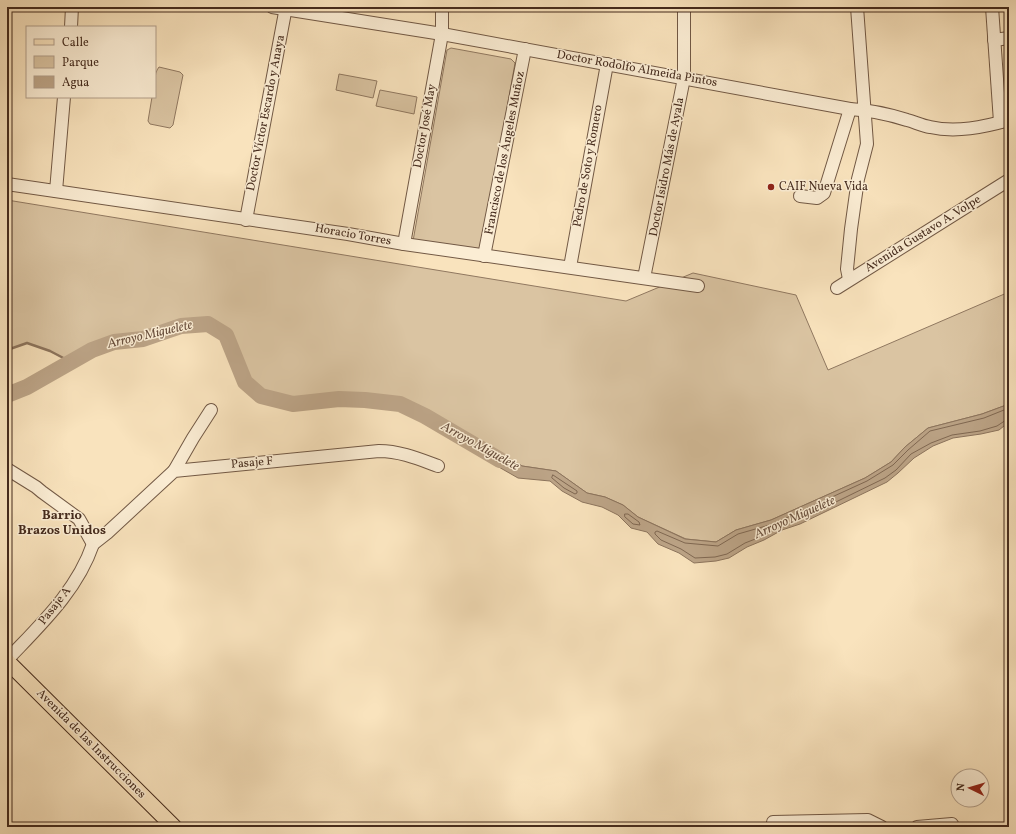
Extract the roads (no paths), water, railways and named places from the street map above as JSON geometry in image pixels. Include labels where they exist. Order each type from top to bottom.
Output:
[{"type":"main road","name":"Avenida de las Instrucciones","points":[[7,661],[174,827]]},
{"type":"street","points":[[71,26],[72,7]]},
{"type":"street","name":"Doctor Rodolfo Almeida Pintos","points":[[272,7],[286,8],[442,34],[850,109],[886,114],[931,127],[959,129],[980,127],[1004,121]]},
{"type":"street","name":"Doctor José May","points":[[404,244],[442,34],[442,7]]},
{"type":"street","name":"Doctor Isidro Más de Ayala","points":[[644,278],[684,78],[684,7]]},
{"type":"street","points":[[849,280],[847,269],[851,229],[858,179],[867,144],[857,7]]},
{"type":"street","points":[[992,7],[994,40],[1004,121]]},
{"type":"street","name":"Doctor Víctor Escardo y Anaya","points":[[246,220],[286,8]]},
{"type":"street","points":[[994,40],[1009,38]]},
{"type":"street","name":"Francisco de los Ángeles Muñoz","points":[[484,256],[525,49]]},
{"type":"street","name":"Pedro de Soto y Romero","points":[[570,267],[607,64]]},
{"type":"street","points":[[56,191],[64,98]]},
{"type":"street","points":[[800,196],[816,198],[824,193],[850,109]]},
{"type":"street","name":"Avenida Gustavo A. Volpe","points":[[837,288],[1009,180]]},
{"type":"street","name":"Horacio Torres","points":[[7,184],[342,233],[484,256],[698,286]]},
{"type":"street","points":[[7,469],[36,487],[79,519],[93,544],[107,533],[174,470],[192,438],[211,410]]},
{"type":"street","name":"Pasaje F","points":[[174,470],[379,451],[403,453],[438,466]]},
{"type":"street","name":"Pasaje A","points":[[7,661],[58,606],[87,561],[93,544]]},
{"type":"street","points":[[773,822],[830,824],[868,820],[882,827]]},
{"type":"street","points":[[917,827],[952,824]]},
{"type":"water","points":[[1009,404],[1009,422],[999,430],[953,438],[933,446],[914,458],[887,482],[800,524],[782,530],[747,547],[729,558],[694,563],[679,553],[658,544],[647,532],[631,528],[618,515],[602,507],[582,502],[562,491],[550,481],[518,478],[497,466],[482,449],[496,451],[522,466],[556,471],[587,493],[605,497],[623,505],[638,517],[685,539],[716,542],[736,530],[771,520],[865,478],[891,462],[905,447],[928,428],[982,414]]},
{"type":"waterway","name":"Arroyo Miguelete","points":[[7,395],[27,387],[92,350],[114,342],[143,339],[181,326],[208,324],[226,335],[245,382],[261,396],[293,404],[339,399],[400,404],[425,416],[500,460]]},
{"type":"waterway","points":[[7,350],[27,343],[50,351],[71,362]]},
{"type":"place","name":"CAIF Nueva Vida","points":[[771,187]]},
{"type":"district","name":"Barrio Brazos Unidos","points":[[62,524]]}]
